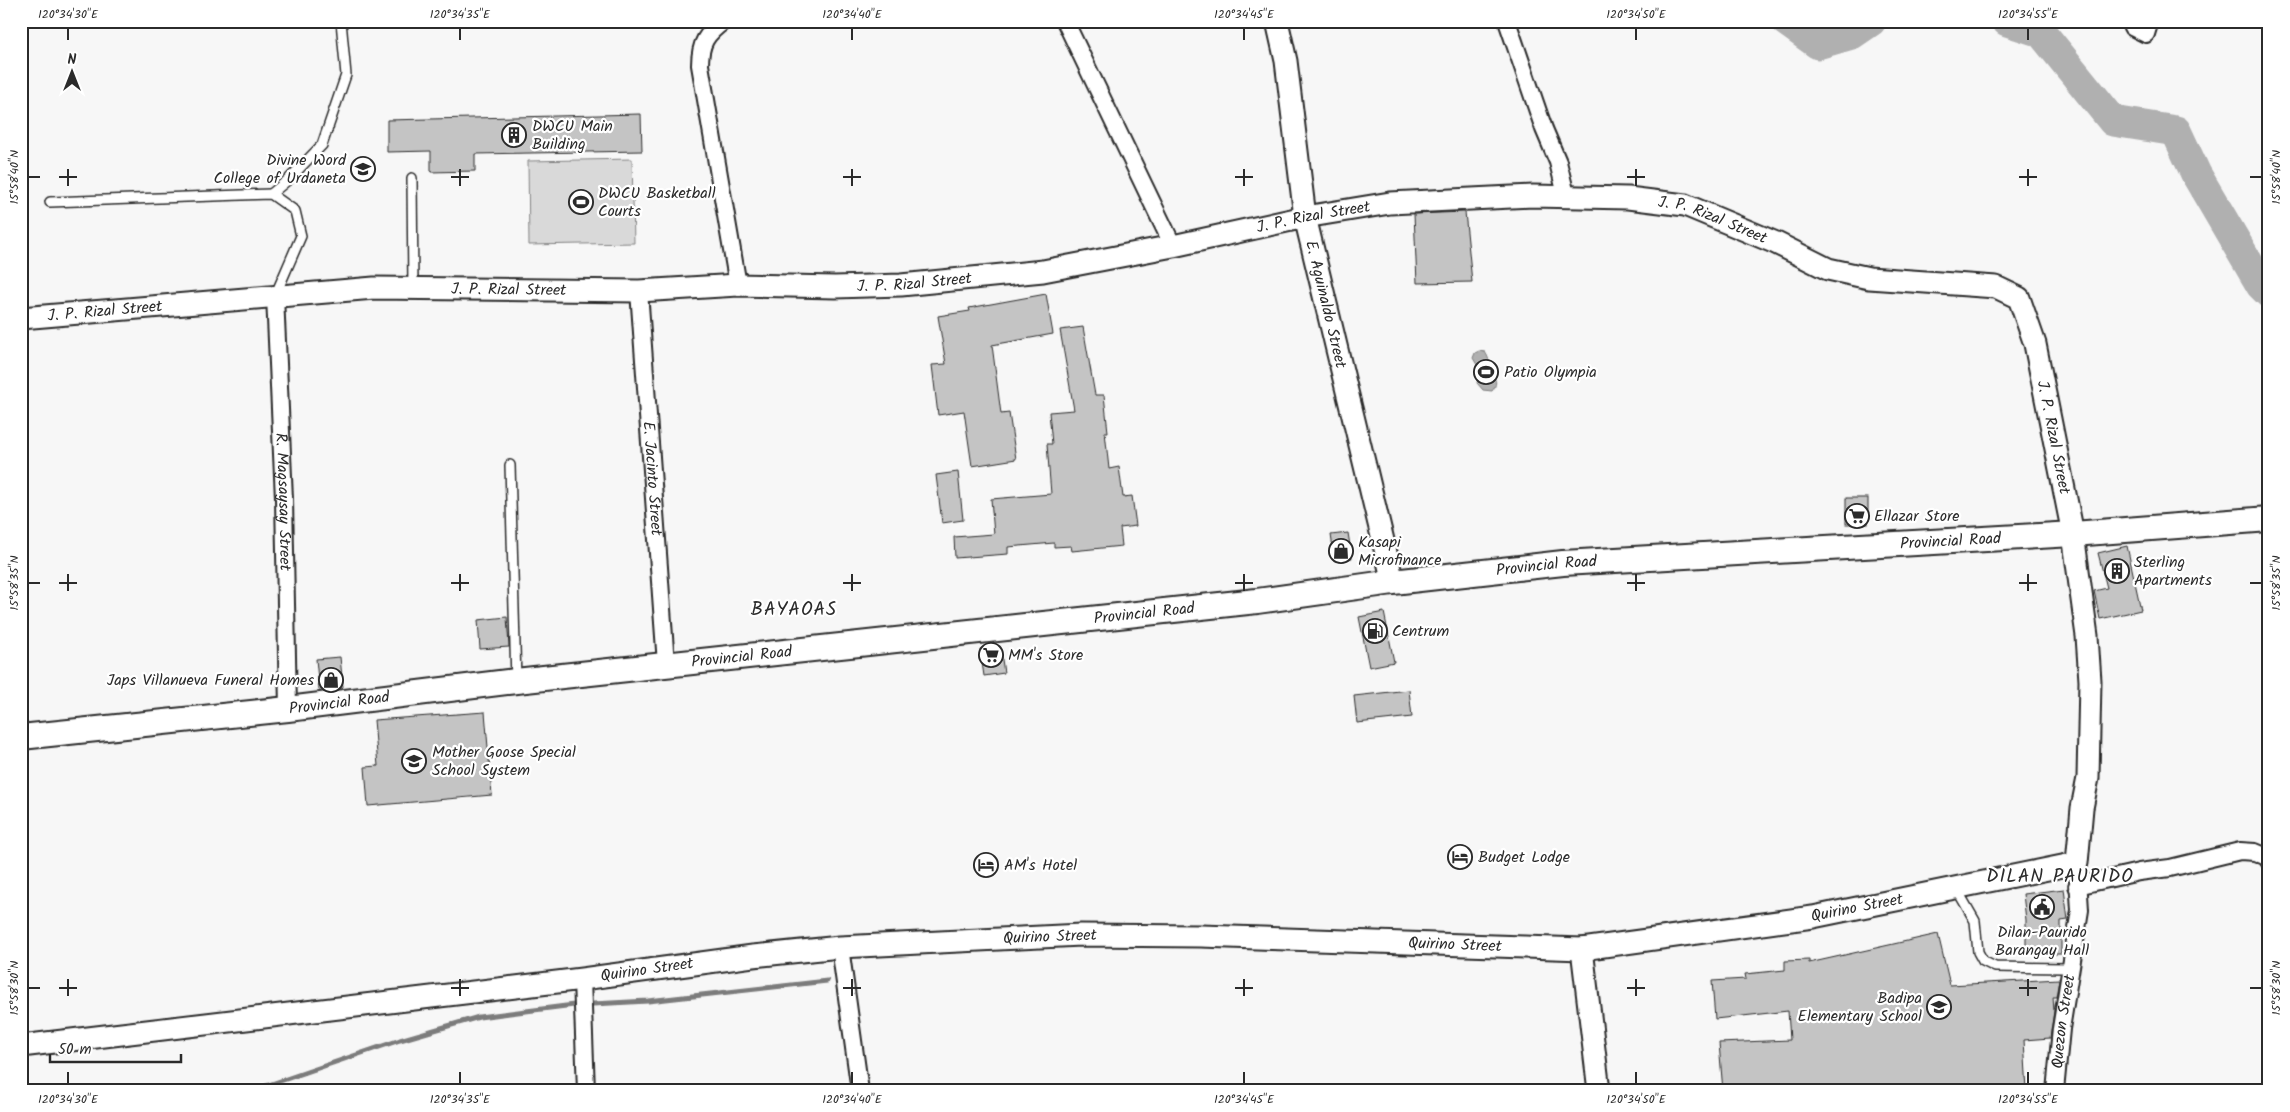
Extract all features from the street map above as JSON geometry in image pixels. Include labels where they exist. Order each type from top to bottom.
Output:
[{"type":"main road","name":"Provincial Road","points":[[21,737],[288,709],[666,664],[1257,601],[1393,582],[1563,563],[2073,534],[2269,519]]},
{"type":"street","points":[[1065,21],[1174,246]]},
{"type":"street","name":"E. Aguinaldo Street","points":[[1276,21],[1286,61],[1305,217],[1393,582]]},
{"type":"street","points":[[1507,21],[1544,129],[1558,162],[1567,198]]},
{"type":"street","points":[[2130,21],[2132,27],[2146,34],[2150,21]]},
{"type":"street","points":[[721,22],[708,35],[700,48],[700,65],[738,285]]},
{"type":"street","name":"J. P. Rizal Street","points":[[21,318],[374,288],[639,291],[738,285],[835,287],[901,285],[1043,271],[1174,246],[1305,217],[1390,204],[1515,197],[1628,198],[1685,205],[1776,243],[1828,269],[1869,278],[1996,287],[2019,298],[2035,344],[2073,534],[2090,681],[2088,778],[2082,808],[2077,863]]},
{"type":"street","name":"E. Jacinto Street","points":[[639,291],[666,664]]},
{"type":"street","name":"R. Magsaysay Street","points":[[275,296],[284,499],[288,709]]},
{"type":"street","points":[[2078,886],[2139,872],[2170,868],[2240,851],[2255,852],[2267,857],[2269,861]]},
{"type":"street","name":"Quezon Street","points":[[2055,1091],[2060,1029],[2080,910],[2077,863]]},
{"type":"street","name":"Quirino Street","points":[[21,1046],[840,947],[1081,935],[1201,936],[1582,949],[1813,916],[2077,863]]},
{"type":"street","points":[[840,947],[860,1091]]},
{"type":"street","points":[[1582,949],[1599,1091]]},
{"type":"street","points":[[582,979],[586,1091]]},
{"type":"lane","points":[[50,202],[270,194],[289,179],[322,144],[346,75],[341,21]]},
{"type":"lane","points":[[412,178],[413,288]]},
{"type":"lane","points":[[270,194],[295,211],[301,236],[275,296]]},
{"type":"lane","points":[[510,465],[516,681]]},
{"type":"lane","points":[[1956,888],[1975,921],[1978,952],[1984,962],[1995,967],[2066,968],[2069,970]]},
{"type":"shaded area","name":"DWCU Basketball Courts","points":[[632,159],[634,243],[529,245],[528,161]]},
{"type":"shaded area","name":"Patio Olympia","points":[[1479,351],[1485,352],[1489,360],[1495,379],[1492,391],[1483,390],[1477,383],[1480,370],[1473,358],[1475,353]]},
{"type":"building","name":"DWCU Main Building","points":[[641,114],[642,151],[475,154],[475,171],[431,172],[431,151],[387,152],[387,120]]},
{"type":"building","points":[[1465,212],[1472,282],[1417,283],[1414,214]]},
{"type":"building","points":[[1046,294],[1053,334],[992,345],[1001,414],[1009,413],[1016,459],[972,466],[964,411],[938,415],[932,365],[946,364],[938,316],[970,311],[969,308]]},
{"type":"building","points":[[1083,327],[1095,395],[1104,395],[1109,469],[1119,467],[1123,497],[1132,496],[1136,526],[1120,528],[1122,546],[1072,551],[1071,546],[1054,547],[1054,543],[1008,547],[1008,554],[955,558],[954,537],[994,534],[991,499],[1051,494],[1047,444],[1052,444],[1049,412],[1074,410],[1060,330]]},
{"type":"building","points":[[958,472],[963,520],[942,523],[936,475]]},
{"type":"building","points":[[1846,498],[1868,498],[1868,524],[1846,524]]},
{"type":"building","points":[[1348,533],[1352,558],[1335,561],[1331,535]]},
{"type":"building","name":"Sterling Apartments","points":[[2127,546],[2141,610],[2100,619],[2094,591],[2107,588],[2098,553]]},
{"type":"building","name":"Centrum","points":[[1384,612],[1394,662],[1369,667],[1359,617]]},
{"type":"building","points":[[507,617],[509,647],[480,649],[478,620]]},
{"type":"building","points":[[1000,646],[1004,673],[984,676],[980,649]]},
{"type":"building","points":[[340,657],[343,687],[319,690],[316,659]]},
{"type":"building","points":[[1409,690],[1412,717],[1357,723],[1354,696]]},
{"type":"building","points":[[485,712],[492,795],[368,806],[365,767],[378,766],[374,720]]},
{"type":"building","points":[[2064,889],[2068,920],[2061,921],[2061,954],[2026,954],[2026,920],[2023,894]]},
{"type":"building","points":[[1938,934],[1950,985],[2059,979],[2056,997],[2053,997],[2054,1011],[2050,1038],[2024,1040],[2027,1091],[1893,1091],[1892,1088],[1848,1091],[1723,1091],[1719,1043],[1790,1040],[1788,1011],[1715,1019],[1712,981],[1746,979],[1745,974],[1785,970],[1785,961],[1809,960],[1809,963]]},
{"type":"waterway","points":[[1786,21],[1818,44],[1852,34],[1871,21]]},
{"type":"waterway","points":[[2007,21],[2041,32],[2113,121],[2176,131],[2196,174],[2261,285],[2269,293]]},
{"type":"waterway","points":[[593,1004],[648,1001],[827,981]]},
{"type":"waterway","points":[[251,1091],[400,1040],[479,1017],[574,1005]]},
{"type":"place","name":"DWCU Main Building","points":[[514,135]]},
{"type":"place","name":"Divine Word College of Urdaneta","points":[[363,169]]},
{"type":"place","name":"DWCU Basketball Courts","points":[[581,202]]},
{"type":"place","name":"Patio Olympia","points":[[1486,372]]},
{"type":"place","name":"Ellazar Store","points":[[1857,516]]},
{"type":"place","name":"Kasapi Microfinance","points":[[1341,551]]},
{"type":"place","name":"Sterling Apartments","points":[[2117,571]]},
{"type":"place","name":"Centrum","points":[[1375,631]]},
{"type":"place","name":"MM's Store","points":[[991,655]]},
{"type":"place","name":"Japs Villanueva Funeral Homes","points":[[331,680]]},
{"type":"place","name":"Mother Goose Special School System","points":[[414,761]]},
{"type":"place","name":"Budget Lodge","points":[[1460,857]]},
{"type":"place","name":"AM's Hotel","points":[[986,865]]},
{"type":"place","name":"Dilan-Paurido Barangay Hall","points":[[2042,907]]},
{"type":"place","name":"Badipa Elementary School","points":[[1939,1007]]},
{"type":"district","name":"BAYAOAS","points":[[794,610]]},
{"type":"district","name":"DILAN PAURIDO","points":[[2060,877]]}]
